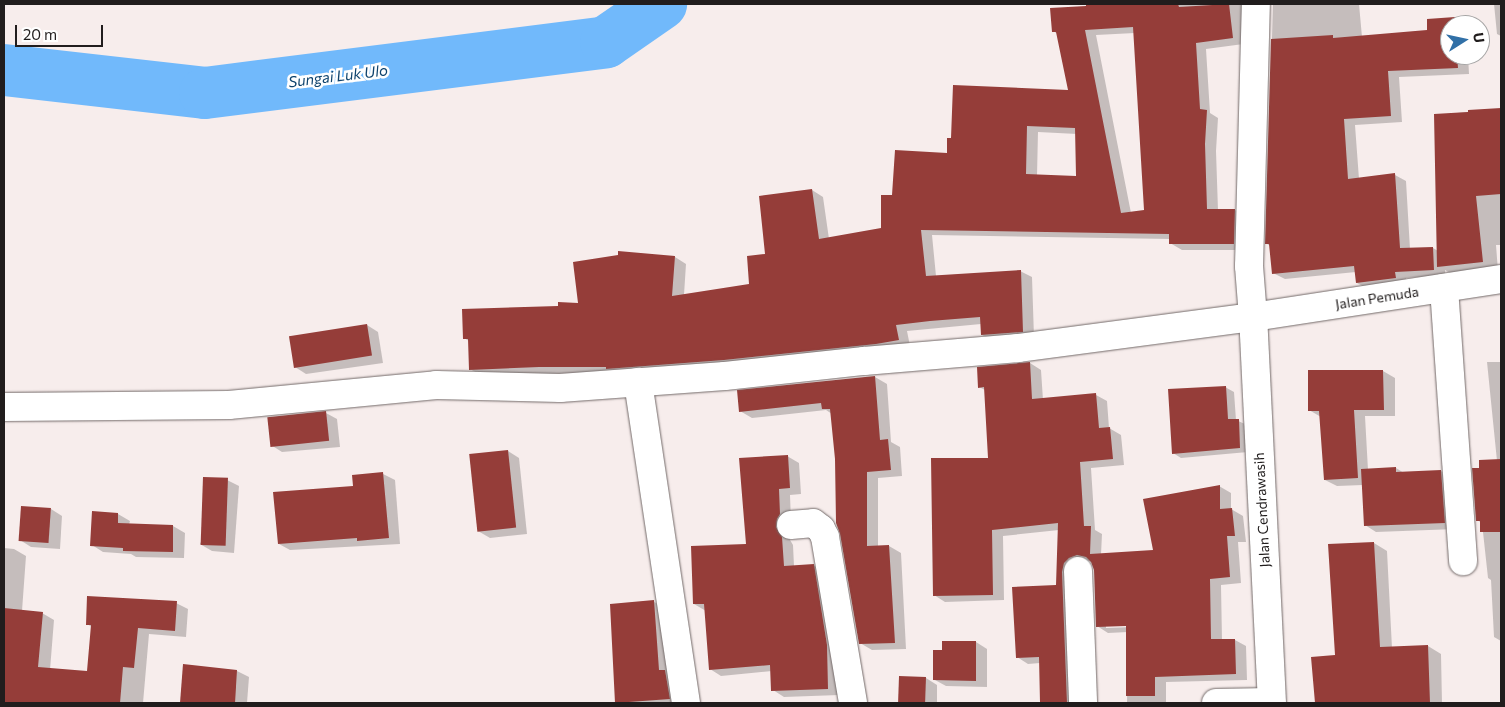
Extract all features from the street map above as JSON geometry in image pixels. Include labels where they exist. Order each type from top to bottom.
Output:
[{"type":"street","name":"Jalan Cendrawasih","points":[[1256,4],[1249,266],[1272,702]]},
{"type":"street","name":"Jalan Pemuda","points":[[4,407],[229,405],[436,385],[560,388],[725,376],[864,361],[1018,348],[1253,317],[1501,279]]},
{"type":"street","points":[[1444,288],[1463,561]]},
{"type":"street","points":[[638,382],[686,703]]},
{"type":"street","points":[[790,524],[813,523],[821,529],[825,537],[853,703]]},
{"type":"street","points":[[1078,571],[1083,703]]},
{"type":"street","points":[[1216,703],[1272,702]]},
{"type":"building","points":[[1086,4],[1178,4],[1179,7],[1229,4],[1233,38],[1196,43],[1200,109],[1207,110],[1205,144],[1207,209],[1235,209],[1234,244],[1169,244],[1169,234],[921,230],[926,276],[1021,270],[1023,332],[981,335],[980,317],[896,325],[899,340],[876,344],[724,360],[606,369],[606,367],[539,367],[469,370],[468,339],[463,339],[462,309],[558,306],[558,302],[578,303],[573,262],[618,255],[618,251],[675,256],[672,296],[749,284],[747,256],[765,254],[759,196],[812,189],[819,239],[881,228],[881,195],[892,195],[895,150],[947,153],[947,138],[951,138],[953,85],[1068,90],[1056,32],[1052,32],[1050,8],[1086,6]],"holes":[[[1133,27],[1144,210],[1121,213],[1085,30]],[[1027,126],[1075,128],[1076,176],[1026,174]]]},
{"type":"building","points":[[1440,18],[1440,65],[1458,65],[1458,68],[1388,71],[1391,116],[1344,119],[1348,179],[1395,173],[1400,248],[1433,247],[1434,270],[1395,272],[1396,278],[1356,283],[1354,266],[1272,274],[1269,244],[1265,244],[1271,39],[1333,35],[1333,38],[1427,30],[1427,19]]},
{"type":"building","points":[[1501,108],[1501,194],[1476,196],[1483,262],[1437,267],[1434,114]]},
{"type":"building","points":[[367,324],[372,356],[294,368],[289,336]]},
{"type":"building","points":[[1030,362],[1032,399],[1096,393],[1099,428],[1110,427],[1113,459],[1080,462],[1084,526],[1091,526],[1090,554],[1153,550],[1143,499],[1220,485],[1220,509],[1232,508],[1235,536],[1227,536],[1230,577],[1210,579],[1211,639],[1235,639],[1236,674],[1155,677],[1155,696],[1126,696],[1126,626],[1096,627],[1094,570],[1091,562],[1086,557],[1077,555],[1069,558],[1064,563],[1062,572],[1067,703],[1040,703],[1039,657],[1016,658],[1012,587],[1056,585],[1058,523],[992,530],[993,595],[933,596],[931,458],[988,458],[984,387],[978,388],[977,367]]},
{"type":"building","points":[[1308,370],[1383,370],[1384,410],[1354,410],[1358,478],[1324,480],[1319,411],[1308,411]]},
{"type":"building","points":[[875,376],[880,440],[888,439],[891,470],[867,472],[867,546],[889,545],[895,643],[859,644],[840,534],[836,523],[835,459],[830,409],[822,409],[821,403],[739,412],[737,390]]},
{"type":"building","points":[[1226,386],[1228,419],[1239,419],[1240,448],[1172,454],[1168,389]]},
{"type":"building","points":[[326,411],[329,441],[270,447],[267,417]]},
{"type":"building","points":[[508,450],[516,528],[477,532],[469,454]]},
{"type":"building","points":[[788,455],[790,488],[779,489],[780,514],[776,527],[782,537],[784,566],[814,564],[827,645],[828,689],[771,691],[770,665],[709,670],[704,604],[693,604],[691,546],[746,544],[739,458]]},
{"type":"building","points":[[1501,459],[1501,532],[1480,532],[1480,521],[1476,521],[1472,468],[1479,468],[1479,460]]},
{"type":"building","points":[[1396,467],[1396,472],[1441,470],[1445,523],[1364,526],[1361,469]]},
{"type":"building","points":[[383,472],[389,538],[357,541],[357,538],[278,544],[273,492],[353,486],[352,475]]},
{"type":"building","points":[[203,477],[228,478],[226,546],[201,545]]},
{"type":"building","points":[[21,506],[51,508],[48,543],[19,541]]},
{"type":"building","points":[[92,511],[118,513],[118,523],[173,525],[173,552],[123,551],[123,548],[90,546]]},
{"type":"building","points":[[1374,542],[1380,647],[1428,645],[1430,703],[1315,703],[1311,657],[1335,655],[1328,544]]},
{"type":"building","points":[[87,596],[177,601],[175,631],[138,628],[134,668],[123,667],[120,703],[4,703],[4,608],[43,612],[38,667],[87,671],[91,625],[86,625]]},
{"type":"building","points":[[654,600],[659,670],[665,670],[670,699],[615,703],[610,604]]},
{"type":"building","points":[[942,641],[976,641],[976,681],[933,680],[933,650],[942,650]]},
{"type":"building","points":[[183,664],[237,670],[235,703],[180,703]]},
{"type":"building","points":[[899,676],[926,677],[925,703],[898,702]]},
{"type":"waterway","name":"Sungai Luk Ulo","points":[[4,70],[205,93],[606,42],[661,4]]}]
